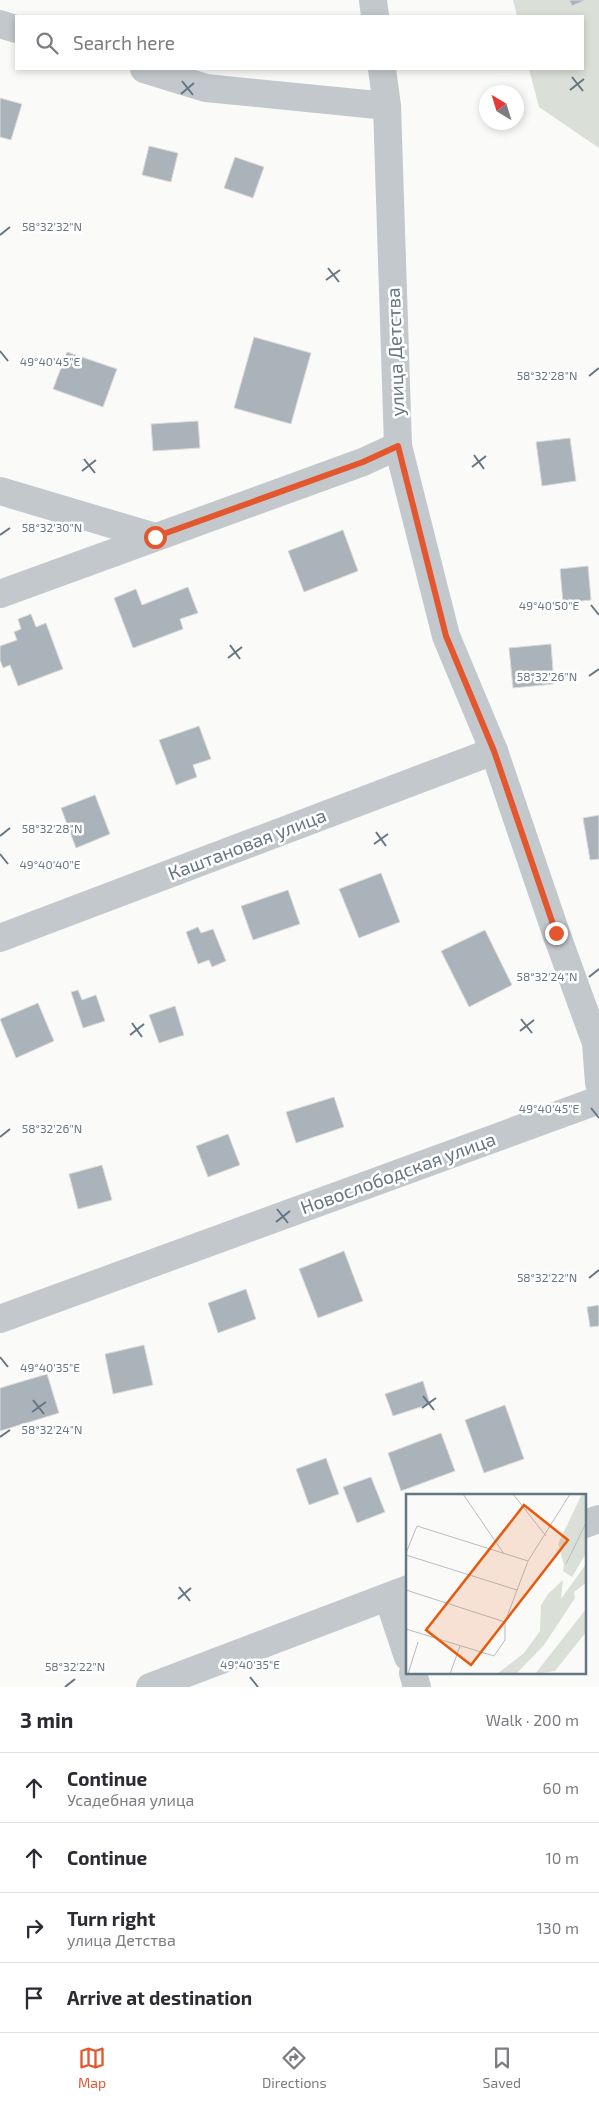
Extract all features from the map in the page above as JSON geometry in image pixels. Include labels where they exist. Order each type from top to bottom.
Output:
[{"type":"street","points":[[372,0],[375,15]]},
{"type":"street","points":[[0,24],[15,30]]},
{"type":"street","points":[[147,70],[206,88],[387,106]]},
{"type":"street","name":"улица Детства","points":[[382,70],[387,106],[398,446],[446,636],[494,751],[596,1043],[599,1083]]},
{"type":"street","points":[[0,594],[363,462],[398,446]]},
{"type":"street","points":[[0,491],[155,537]]},
{"type":"street","name":"Каштановая улица","points":[[0,938],[494,751]]},
{"type":"street","name":"Новослободская улица","points":[[0,1319],[599,1100]]},
{"type":"street","points":[[586,1524],[599,1519]]},
{"type":"street","points":[[150,1687],[398,1593],[406,1644]]},
{"type":"street","points":[[413,1674],[417,1687]]},
{"type":"shaded area","points":[[513,0],[599,0],[599,148],[539,107],[529,70],[584,70],[584,15],[517,15]]},
{"type":"building","points":[[569,0],[586,0],[572,6]]},
{"type":"building","points":[[0,98],[22,104],[11,140],[0,137]]},
{"type":"building","points":[[149,146],[178,153],[171,182],[142,175]]},
{"type":"building","points":[[235,157],[264,167],[253,198],[224,188]]},
{"type":"building","points":[[254,337],[311,353],[291,424],[234,408]]},
{"type":"building","points":[[67,352],[117,369],[103,407],[53,389]]},
{"type":"building","points":[[198,421],[200,448],[153,451],[151,424]]},
{"type":"building","points":[[570,438],[576,481],[542,486],[536,442]]},
{"type":"building","points":[[343,530],[358,571],[304,592],[288,551]]},
{"type":"building","points":[[588,566],[591,600],[563,603],[560,569]]},
{"type":"building","points":[[188,587],[198,613],[180,619],[183,629],[133,648],[114,598],[136,589],[142,605]]},
{"type":"building","points":[[31,614],[36,627],[46,623],[63,669],[18,686],[10,665],[3,668],[0,660],[0,646],[17,640],[14,632],[21,629],[18,619]]},
{"type":"building","points":[[551,644],[554,684],[513,688],[509,648]]},
{"type":"building","points":[[199,726],[211,759],[193,765],[197,777],[176,785],[159,740]]},
{"type":"building","points":[[95,795],[110,834],[76,848],[61,808]]},
{"type":"building","points":[[599,815],[599,859],[590,860],[583,818]]},
{"type":"building","points":[[381,873],[400,922],[359,938],[339,889]]},
{"type":"building","points":[[288,890],[300,924],[253,940],[241,906]]},
{"type":"building","points":[[198,927],[201,933],[213,929],[226,961],[212,967],[209,960],[198,964],[186,932]]},
{"type":"building","points":[[485,930],[512,985],[469,1007],[441,951]]},
{"type":"building","points":[[78,990],[82,1000],[96,995],[105,1021],[83,1028],[71,992]]},
{"type":"building","points":[[38,1003],[54,1041],[16,1058],[0,1019]]},
{"type":"building","points":[[175,1006],[184,1035],[159,1043],[149,1015]]},
{"type":"building","points":[[334,1097],[344,1127],[296,1143],[286,1112]]},
{"type":"building","points":[[228,1134],[240,1165],[208,1177],[196,1146]]},
{"type":"building","points":[[102,1165],[112,1200],[78,1209],[69,1174]]},
{"type":"building","points":[[344,1251],[363,1301],[318,1318],[299,1269]]},
{"type":"building","points":[[246,1289],[256,1319],[218,1333],[208,1303]]},
{"type":"building","points":[[599,1305],[599,1326],[590,1327],[587,1307]]},
{"type":"building","points":[[144,1345],[153,1385],[113,1394],[105,1354]]},
{"type":"building","points":[[47,1374],[59,1413],[0,1431],[0,1388]]},
{"type":"building","points":[[423,1381],[430,1404],[393,1416],[385,1394]]},
{"type":"building","points":[[505,1405],[524,1459],[484,1473],[465,1420]]},
{"type":"building","points":[[441,1433],[455,1471],[401,1491],[388,1453]]},
{"type":"building","points":[[326,1458],[339,1494],[309,1505],[296,1469]]},
{"type":"building","points":[[371,1477],[385,1512],[357,1523],[343,1487]]},
{"type":"route","points":[[155,537],[363,462],[398,446],[446,636],[494,751],[556,933]]}]
